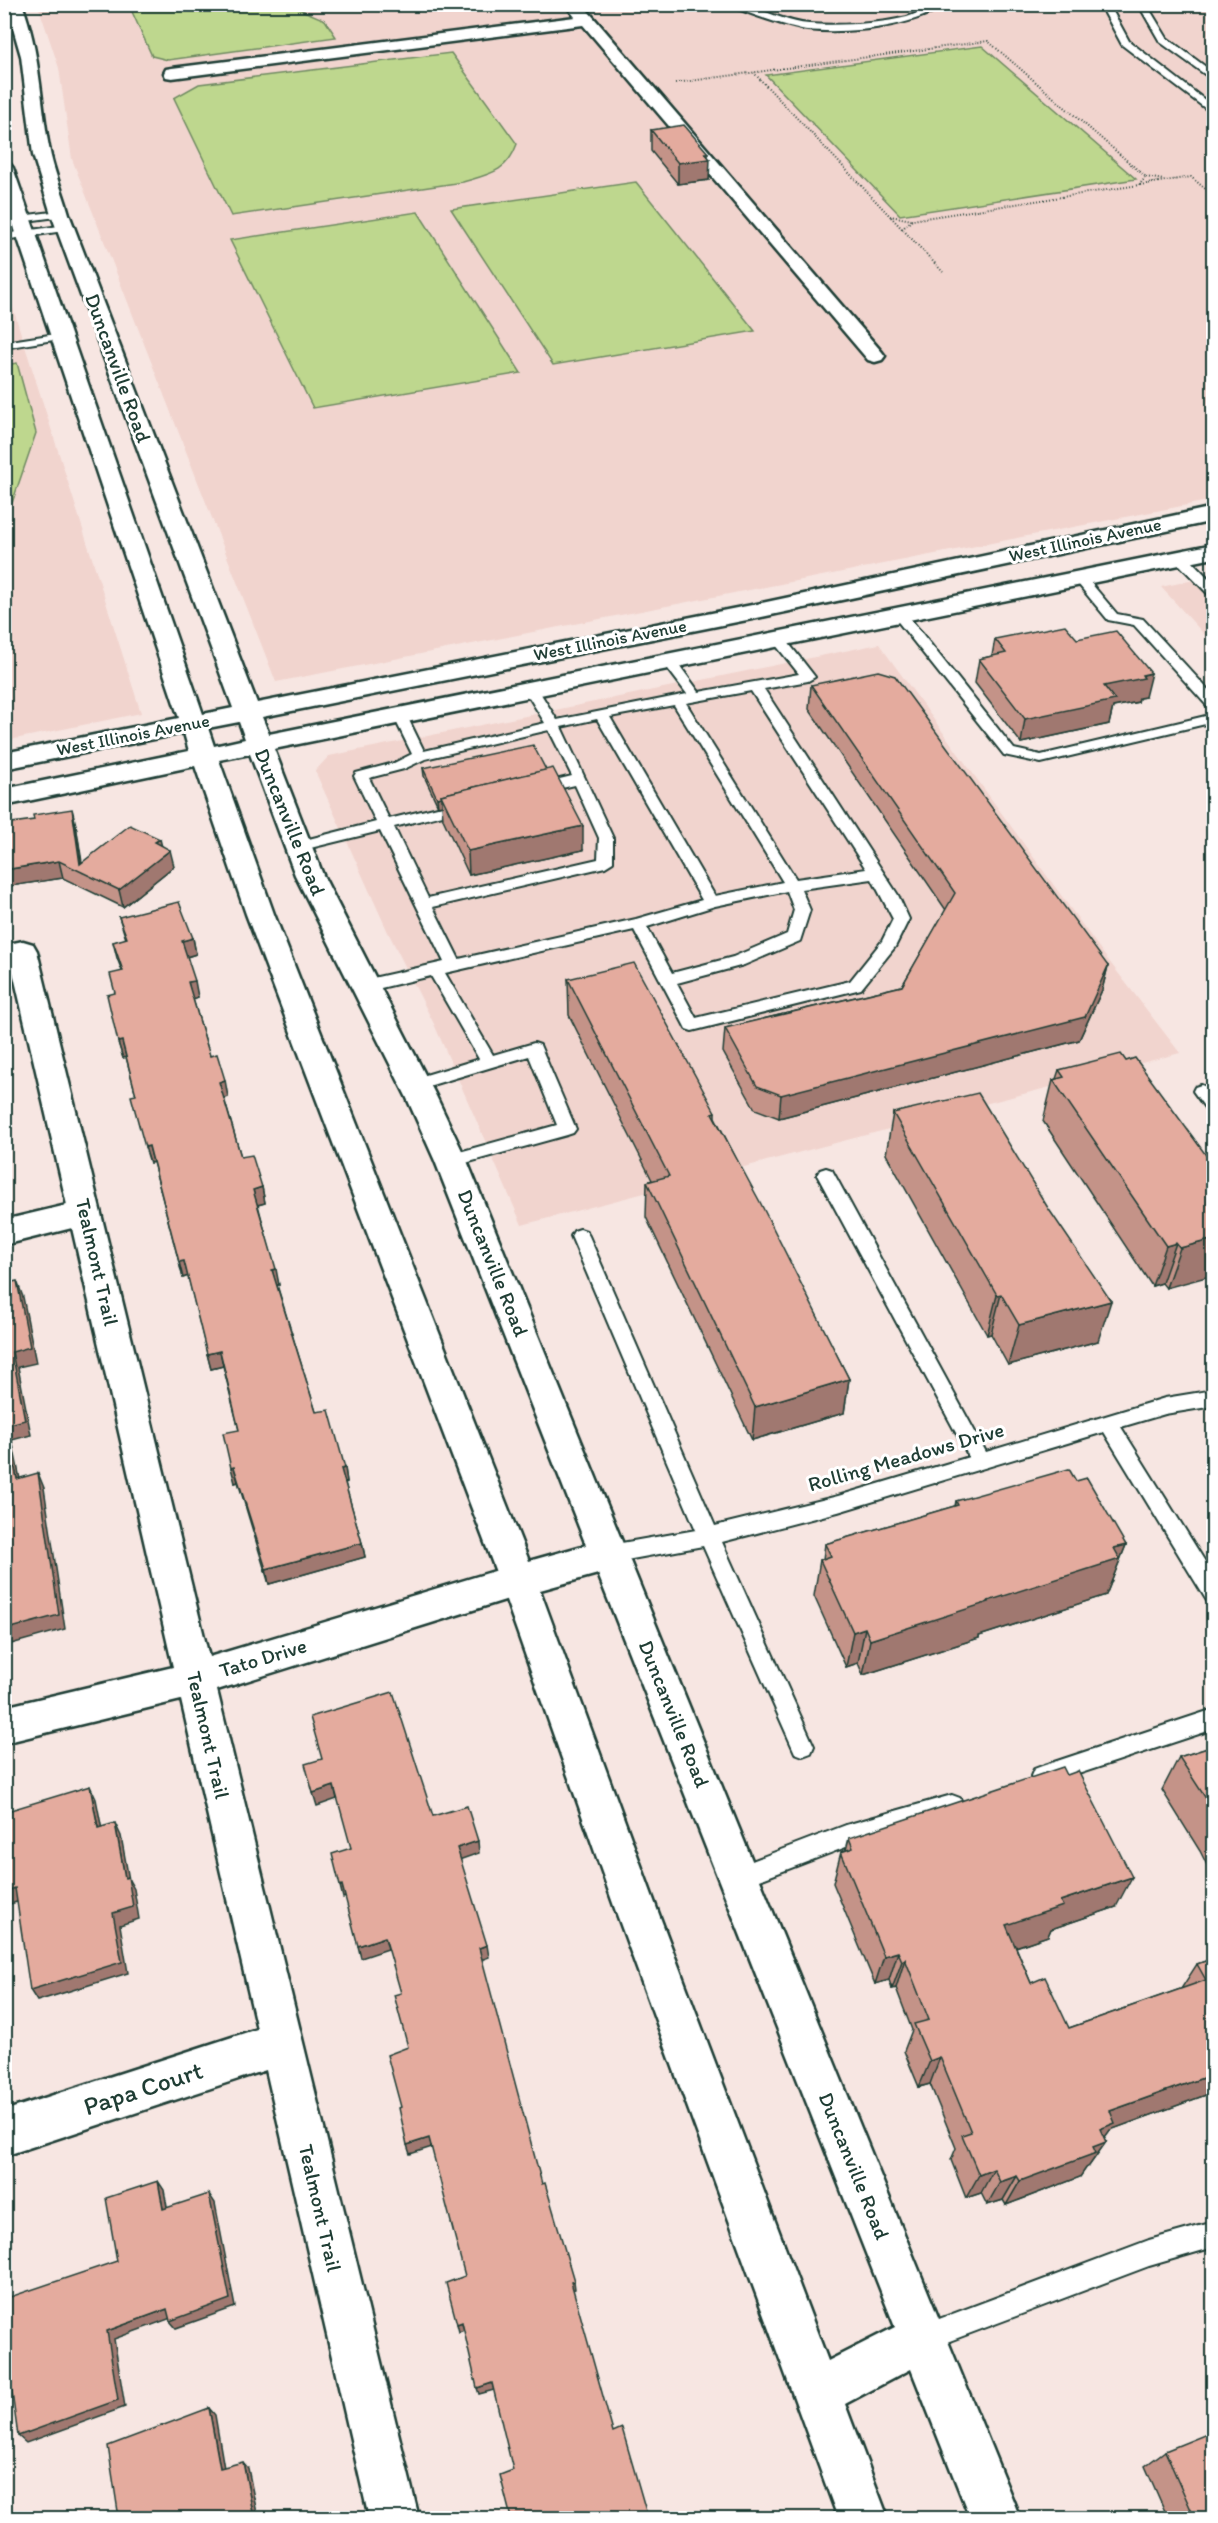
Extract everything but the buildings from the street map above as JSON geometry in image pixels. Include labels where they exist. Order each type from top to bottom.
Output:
[{"type":"main road","name":"Duncanville Road","points":[[14,4],[23,31],[34,92],[40,149],[63,221],[298,846],[327,912],[415,1084],[451,1161],[995,2518]]},
{"type":"main road","points":[[573,4],[875,356]]},
{"type":"main road","points":[[172,73],[586,20]]},
{"type":"main road","name":"Duncanville Road","points":[[4,168],[18,224],[62,336],[198,739],[260,914],[518,1580],[636,1909],[863,2518]]},
{"type":"main road","name":"West Illinois Avenue","points":[[4,798],[198,739],[247,713],[757,611],[1214,514]]},
{"type":"main road","points":[[1150,526],[1181,558]]},
{"type":"main road","name":"West Illinois Avenue","points":[[4,761],[198,739],[259,744],[1214,551]]},
{"type":"main road","points":[[757,611],[778,639]]},
{"type":"main road","name":"Tealmont Trail","points":[[14,953],[85,1213],[394,2518]]},
{"type":"main road","points":[[4,1233],[85,1213]]},
{"type":"main road","name":"Tato Drive","points":[[4,1725],[195,1679],[610,1554]]},
{"type":"main road","name":"Papa Court","points":[[4,2134],[281,2043]]},
{"type":"main road","points":[[817,2392],[923,2338]]},
{"type":"lane","points":[[732,4],[806,27],[847,27],[909,19],[942,4]]},
{"type":"lane","points":[[1067,4],[1106,7],[1200,4]]},
{"type":"lane","points":[[1106,7],[1125,43],[1214,112]]},
{"type":"lane","points":[[1144,7],[1163,40],[1214,78]]},
{"type":"lane","points":[[18,224],[63,221]]},
{"type":"lane","points":[[4,237],[18,224],[63,221]]},
{"type":"lane","points":[[4,345],[62,336]]},
{"type":"lane","points":[[1181,558],[1214,592]]},
{"type":"lane","points":[[1080,579],[1113,617],[1138,622],[1214,705]]},
{"type":"lane","points":[[900,615],[1009,752],[1041,759],[1214,718]]},
{"type":"lane","points":[[454,966],[361,776],[399,766],[420,756],[601,714],[808,677],[778,639]]},
{"type":"lane","points":[[669,661],[696,697]]},
{"type":"lane","points":[[638,924],[692,1025],[855,985],[889,943],[901,919],[890,895],[755,686]]},
{"type":"lane","points":[[424,904],[605,862],[606,838],[553,725],[531,689]]},
{"type":"lane","points":[[668,980],[738,961],[794,937],[802,910],[792,885],[678,701]]},
{"type":"lane","points":[[601,714],[710,902]]},
{"type":"lane","points":[[400,716],[420,756]]},
{"type":"lane","points":[[523,792],[580,779]]},
{"type":"lane","points":[[298,846],[476,803]]},
{"type":"lane","points":[[364,986],[638,924],[710,902],[792,885],[876,873]]},
{"type":"lane","points":[[435,970],[489,1062]]},
{"type":"lane","points":[[415,1084],[534,1049],[567,1128],[451,1161]]},
{"type":"lane","points":[[1201,1091],[1214,1108]]},
{"type":"lane","points":[[826,1175],[981,1461]]},
{"type":"lane","points":[[580,1236],[709,1536],[803,1746]]},
{"type":"lane","name":"Rolling Meadows Drive","points":[[610,1554],[709,1536],[837,1504],[1165,1406],[1214,1398]]},
{"type":"lane","points":[[1108,1423],[1214,1595]]},
{"type":"lane","points":[[1021,1783],[1214,1719]]},
{"type":"lane","points":[[739,1877],[846,1836],[976,1798]]},
{"type":"lane","points":[[923,2338],[1149,2253],[1214,2234]]},
{"type":"path","points":[[645,87],[987,41],[1146,177],[1168,181]]},
{"type":"path","points":[[754,73],[943,272]]},
{"type":"path","points":[[1139,185],[1146,177]]},
{"type":"path","points":[[890,216],[912,220],[1191,177],[1214,196]]},
{"type":"path","points":[[902,229],[912,220]]},
{"type":"shaded area","points":[[38,5],[1213,5],[1213,500],[276,682],[72,159],[59,68]]},
{"type":"shaded area","points":[[4,280],[141,713],[5,741],[4,741]]},
{"type":"shaded area","points":[[1213,576],[1213,644],[1161,587]]},
{"type":"shaded area","points":[[879,644],[1105,956],[1180,1053],[522,1225],[434,1024],[387,930],[315,771],[329,756]]},
{"type":"green space","points":[[129,5],[290,5],[325,20],[336,37],[168,60],[152,56]]},
{"type":"green space","points":[[982,46],[1136,179],[900,215],[766,75]]},
{"type":"green space","points":[[451,53],[517,144],[503,166],[489,174],[463,182],[231,216],[174,98],[199,84]]},
{"type":"green space","points":[[636,182],[755,331],[553,365],[451,209]]},
{"type":"green space","points":[[418,212],[521,373],[313,408],[230,240]]},
{"type":"green space","points":[[17,363],[36,433],[12,503],[5,507],[5,365]]}]
